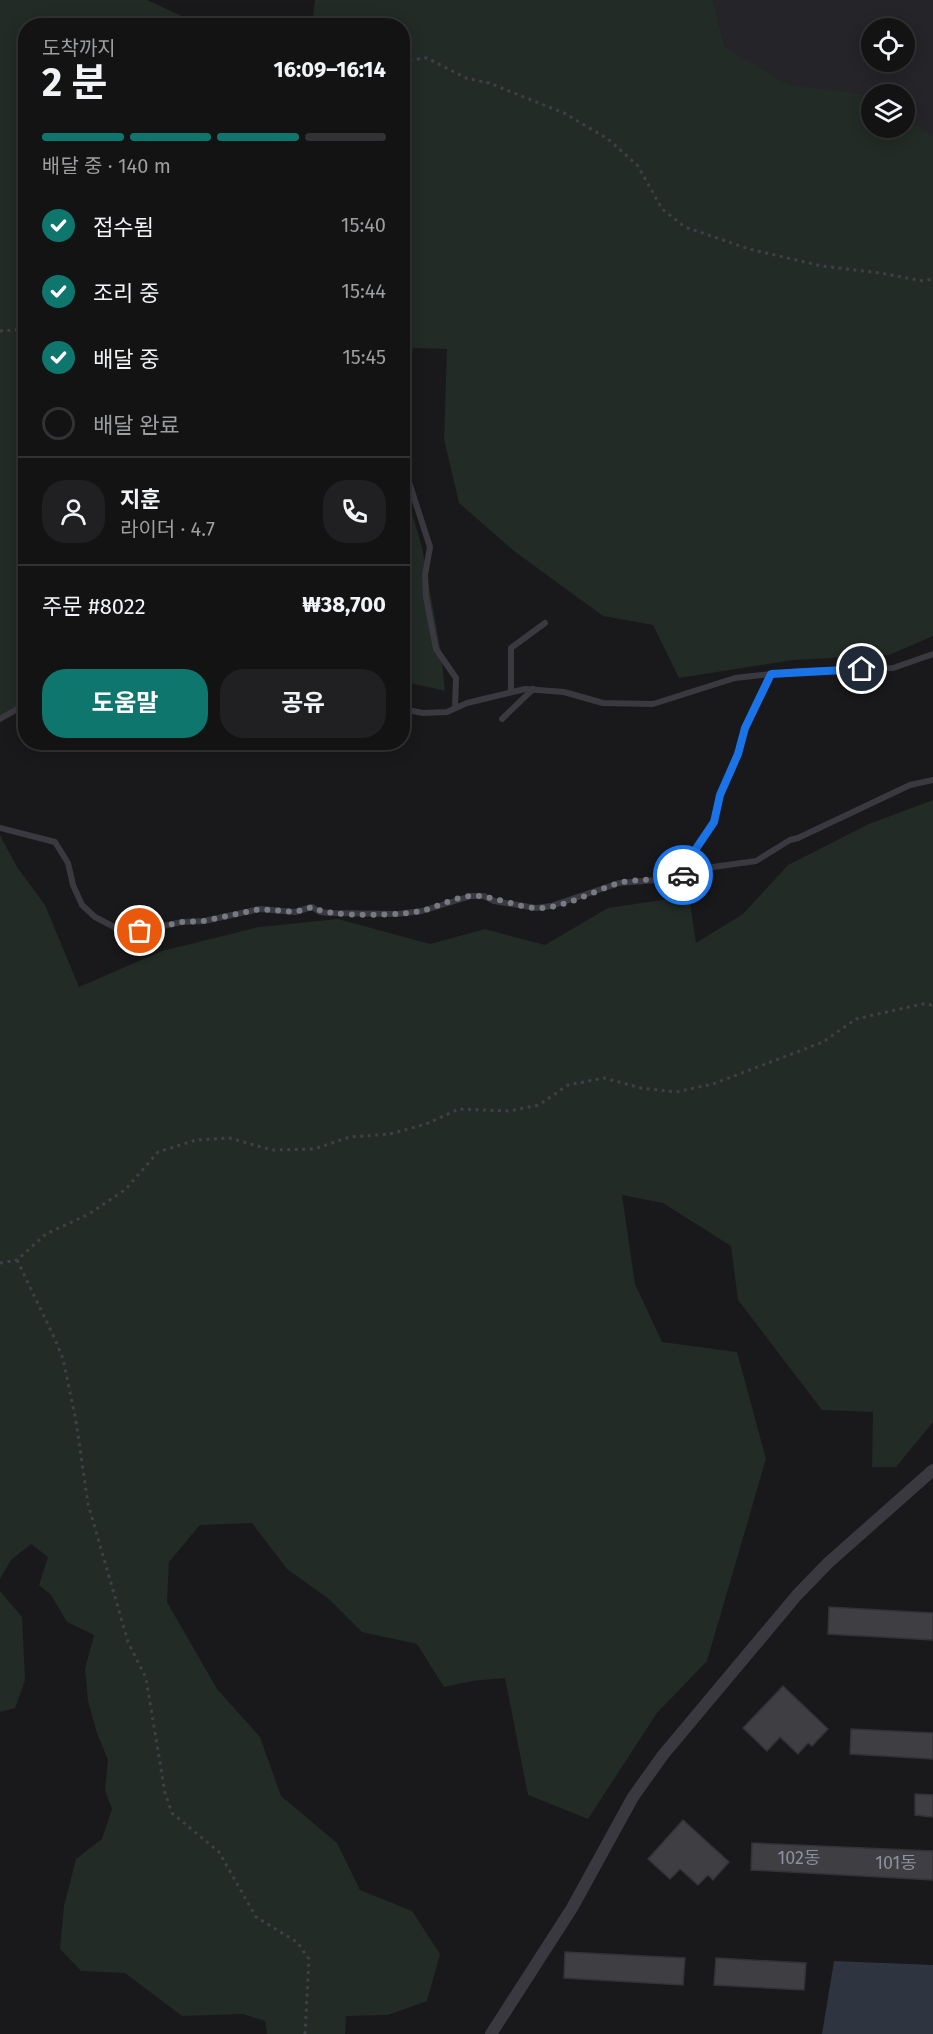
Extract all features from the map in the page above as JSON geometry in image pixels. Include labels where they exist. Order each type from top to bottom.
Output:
[{"type":"street","points":[[490,2034],[572,1908],[633,1797],[663,1755],[796,1595],[828,1563],[933,1470]]},
{"type":"lane","points":[[410,485],[430,548],[425,575],[428,608],[436,649],[456,678],[455,708]]},
{"type":"lane","points":[[511,691],[511,648],[545,623]]},
{"type":"lane","points":[[410,710],[447,712],[511,691],[533,690],[564,692],[603,703],[653,704],[735,678],[799,671],[892,668],[933,654]]},
{"type":"lane","points":[[693,872],[687,862],[714,822],[720,795],[738,754],[745,728],[771,674]]},
{"type":"lane","points":[[502,719],[533,690]]},
{"type":"lane","points":[[0,719],[18,709]]},
{"type":"lane","points":[[0,828],[55,842],[68,863],[73,885],[82,906],[95,917],[128,931],[204,921],[260,909],[295,912],[312,907],[320,912],[330,913],[397,914],[422,911],[471,896],[484,896],[494,901],[536,908],[551,906],[619,884],[670,879],[713,867],[756,861],[790,840],[910,785],[933,780]]},
{"type":"path","points":[[410,60],[427,58],[466,78],[489,83],[564,113],[608,139],[638,166],[662,208],[685,227],[749,249],[822,266],[922,281],[933,279]]},
{"type":"path","points":[[0,331],[18,330]]},
{"type":"path","points":[[0,1263],[17,1260],[46,1234],[89,1214],[126,1189],[158,1152],[196,1140],[229,1138],[272,1150],[314,1149],[350,1137],[390,1134],[426,1124],[459,1109],[509,1111],[539,1105],[568,1086],[604,1078],[641,1088],[676,1092],[713,1084],[823,1042],[856,1019],[922,1004],[933,1005]]},
{"type":"path","points":[[17,1260],[63,1359],[76,1421],[88,1504],[128,1642],[146,1678],[168,1803],[172,1813],[219,1852],[256,1917],[297,1942],[309,1959],[305,2034]]},
{"type":"shaded area","points":[[0,0],[147,0],[184,18],[18,18],[18,707],[0,719]]},
{"type":"shaded area","points":[[315,0],[713,0],[725,47],[789,85],[861,94],[861,138],[915,138],[915,125],[933,135],[933,636],[889,655],[793,660],[679,678],[653,625],[603,616],[514,551],[459,503],[444,439],[447,349],[413,348],[410,367],[410,18],[313,18]]},
{"type":"shaded area","points":[[713,0],[933,0],[933,167],[864,138],[915,138],[915,84],[861,84],[861,137],[829,123],[725,47]]},
{"type":"shaded area","points":[[410,507],[422,547],[441,653],[445,691],[410,683]]},
{"type":"shaded area","points":[[933,800],[933,1422],[896,1467],[872,1467],[873,1412],[822,1410],[738,1300],[731,1246],[663,1203],[622,1195],[635,1284],[662,1342],[737,1352],[766,1459],[707,1661],[657,1713],[588,1819],[528,1795],[505,1678],[472,1681],[444,1687],[417,1644],[362,1632],[329,1599],[287,1569],[252,1523],[200,1525],[169,1562],[167,1602],[217,1689],[260,1737],[281,1796],[337,1843],[360,1890],[412,1911],[440,1954],[427,2001],[388,2015],[346,2016],[345,2034],[267,2034],[265,2021],[243,2014],[182,2016],[125,1973],[81,1971],[60,1949],[64,1906],[76,1859],[102,1839],[112,1809],[105,1790],[108,1760],[88,1701],[85,1669],[94,1635],[67,1622],[51,1595],[39,1585],[48,1557],[31,1544],[11,1560],[0,1579],[0,835],[17,867],[45,905],[79,987],[162,951],[259,927],[338,919],[430,944],[485,929],[545,945],[608,908],[689,896],[696,943],[743,914],[788,865],[869,824]]},
{"type":"shaded area","points":[[0,1591],[22,1617],[25,1680],[15,1708],[0,1712]]},
{"type":"water","points":[[834,1961],[933,1965],[933,2034],[822,2034]]},
{"type":"building","points":[[829,1607],[933,1613],[933,1640],[828,1634]]},
{"type":"building","points":[[783,1686],[828,1729],[812,1746],[808,1743],[798,1754],[780,1737],[767,1751],[743,1728]]},
{"type":"building","points":[[851,1729],[933,1733],[933,1759],[850,1754]]},
{"type":"building","points":[[915,1794],[933,1795],[933,1817],[915,1815]]},
{"type":"building","points":[[683,1820],[729,1862],[713,1880],[708,1875],[698,1885],[680,1869],[670,1879],[648,1859]]},
{"type":"building","points":[[752,1843],[933,1851],[933,1880],[751,1870]]},
{"type":"building","points":[[565,1952],[685,1958],[683,1985],[564,1978]]},
{"type":"building","points":[[716,1958],[806,1963],[804,1990],[714,1985]]},
{"type":"way so far","points":[[140,931],[260,909],[295,912],[312,907],[320,912],[347,914],[410,913],[471,896],[484,896],[494,901],[536,908],[551,906],[619,884],[640,880],[670,879],[683,875]]},
{"type":"route","points":[[683,875],[693,872],[687,862],[714,822],[720,795],[738,754],[745,728],[771,674],[862,669]]}]
